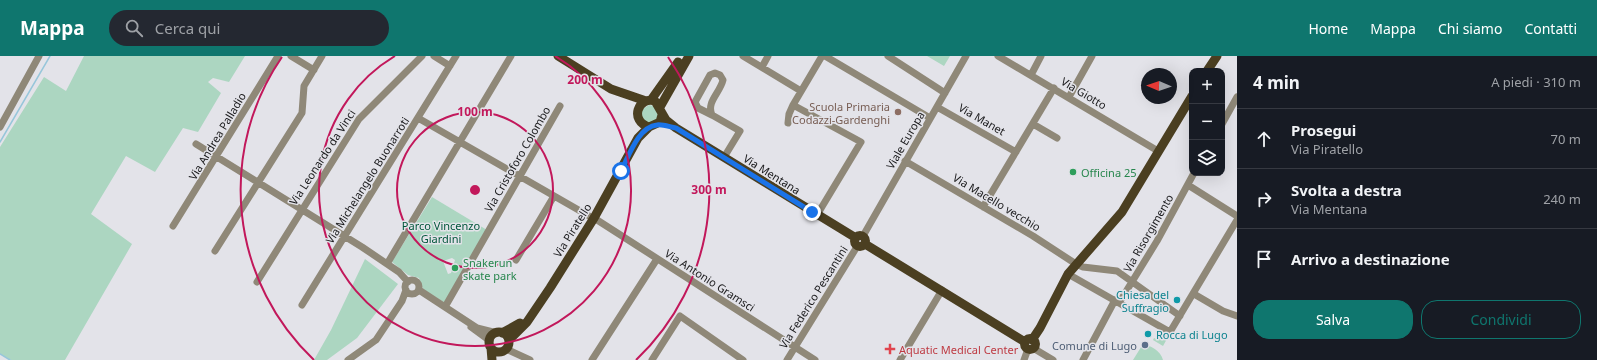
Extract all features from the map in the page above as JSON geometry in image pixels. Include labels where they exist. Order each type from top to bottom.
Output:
[{"type":"main road","points":[[558,56],[611,88],[632,98],[658,103],[661,111]]},
{"type":"main road","name":"Via Piratello","points":[[491,344],[492,336],[518,325],[524,319],[592,217],[629,144],[641,104],[648,100],[682,56]]},
{"type":"main road","name":"Via Piratello","points":[[497,360],[527,322],[592,217],[638,138],[653,126],[689,56]]},
{"type":"main road","points":[[1210,68],[1217,56]]},
{"type":"main road","points":[[611,88],[630,103],[638,117],[653,126]]},
{"type":"main road","points":[[1030,345],[1068,274],[1122,212],[1189,101]]},
{"type":"main road","name":"Via Mentana","points":[[661,111],[676,128],[1030,345]]},
{"type":"main road","name":"Via Mentana","points":[[653,126],[676,128]]},
{"type":"main road","points":[[491,344],[496,351],[506,347],[506,336],[499,333]]},
{"type":"main road","points":[[491,344],[492,360]]},
{"type":"street","points":[[0,127],[39,56]]},
{"type":"street","name":"Via Andrea Palladio","points":[[173,226],[278,56]]},
{"type":"street","points":[[291,56],[314,70]]},
{"type":"street","points":[[215,251],[302,113],[304,86],[322,56]]},
{"type":"street","name":"Via Leonardo da Vinci","points":[[257,282],[301,210],[365,112],[422,56]]},
{"type":"street","points":[[434,56],[450,66]]},
{"type":"street","points":[[387,264],[511,56]]},
{"type":"street","points":[[744,56],[801,91]]},
{"type":"street","points":[[762,67],[768,56]]},
{"type":"street","points":[[788,123],[789,114],[793,105],[824,56],[930,118]]},
{"type":"street","points":[[888,56],[945,93]]},
{"type":"street","name":"Viale Europa","points":[[860,241],[966,56]]},
{"type":"street","name":"Via Giotto","points":[[998,56],[1158,151]]},
{"type":"street","points":[[1031,75],[1041,56]]},
{"type":"street","points":[[1069,97],[1092,56]]},
{"type":"street","name":"Via Michelangelo Buonarroti","points":[[302,305],[455,57]]},
{"type":"street","points":[[712,115],[710,106],[723,80],[720,75],[715,73],[710,75],[695,102],[698,108],[740,131],[726,154]]},
{"type":"street","points":[[983,207],[1054,88]]},
{"type":"street","points":[[1225,119],[1237,97]]},
{"type":"street","points":[[793,105],[861,142],[817,215]]},
{"type":"street","name":"Via Cristoforo Colombo","points":[[446,307],[560,106]]},
{"type":"street","name":"Via Manet","points":[[937,106],[1016,152]]},
{"type":"street","name":"Via Antonio Gramsci","points":[[418,118],[592,217],[794,348],[815,360]]},
{"type":"street","points":[[1033,124],[1057,138]]},
{"type":"street","points":[[196,144],[259,182],[399,272],[408,282],[413,291],[491,344]]},
{"type":"street","name":"Via Macello vecchio","points":[[905,161],[1076,264],[1083,267],[1117,271],[1131,283],[1180,316]]},
{"type":"street","name":"Via Risorgimento","points":[[1083,360],[1117,301],[1131,283],[1157,241],[1192,176]]},
{"type":"street","points":[[1188,185],[1237,216]]},
{"type":"street","points":[[516,260],[554,196]]},
{"type":"street","points":[[1068,274],[1170,332],[1237,220]]},
{"type":"street","name":"Via Federico Pescantini","points":[[787,360],[860,241]]},
{"type":"street","points":[[592,360],[657,259]]},
{"type":"street","points":[[348,360],[376,340],[402,301],[419,286],[416,281],[411,280],[408,282]]},
{"type":"street","points":[[900,360],[942,290]]},
{"type":"street","points":[[413,291],[446,307],[478,328],[499,333]]},
{"type":"street","points":[[1194,294],[1223,311],[1237,316]]},
{"type":"street","points":[[652,360],[680,316],[743,360]]},
{"type":"street","points":[[1024,360],[1030,345],[1053,360]]},
{"type":"street","points":[[506,347],[530,360]]},
{"type":"green space","points":[[84,56],[245,56],[229,82],[213,78],[208,82],[221,93],[198,132],[183,128],[155,172],[126,156],[91,214],[132,244],[65,360],[11,360],[0,354],[0,147],[44,77],[66,91]]},
{"type":"green space","points":[[927,56],[950,56],[944,66]]},
{"type":"green space","points":[[649,105],[654,106],[659,113],[655,124],[642,122],[641,110]]},
{"type":"green space","name":"Parco Vincenzo Giardini","points":[[432,197],[487,230],[445,303],[423,289],[419,278],[408,275],[392,262]],"holes":[[[452,258],[455,260],[451,273],[448,274],[443,261]]]},
{"type":"green space","points":[[365,259],[398,284],[357,338],[327,360],[314,360],[331,330]]},
{"type":"green space","points":[[1161,330],[1168,337],[1163,346],[1153,340],[1154,338],[1156,339]]},
{"type":"green space","points":[[1143,344],[1155,349],[1163,360],[1133,360]]},
{"type":"waterway","points":[[0,142],[50,56]]},
{"type":"waterway","points":[[0,354],[10,360]]},
{"type":"place","name":"Scuola Primaria Codazzi-Gardenghi","points":[[898,112]]},
{"type":"place","name":"Officina 25","points":[[1073,172]]},
{"type":"place","name":"Snakerun skate park","points":[[455,268]]},
{"type":"place","name":"Chiesa del Suffragio","points":[[1177,300]]},
{"type":"place","name":"Rocca di Lugo","points":[[1148,334]]},
{"type":"place","name":"Comune di Lugo","points":[[1145,345]]},
{"type":"place","name":"Aquatic Medical Center","points":[[890,349]]},
{"type":"route","points":[[621,171],[638,138],[649,127],[656,125],[676,128],[812,212]]}]
